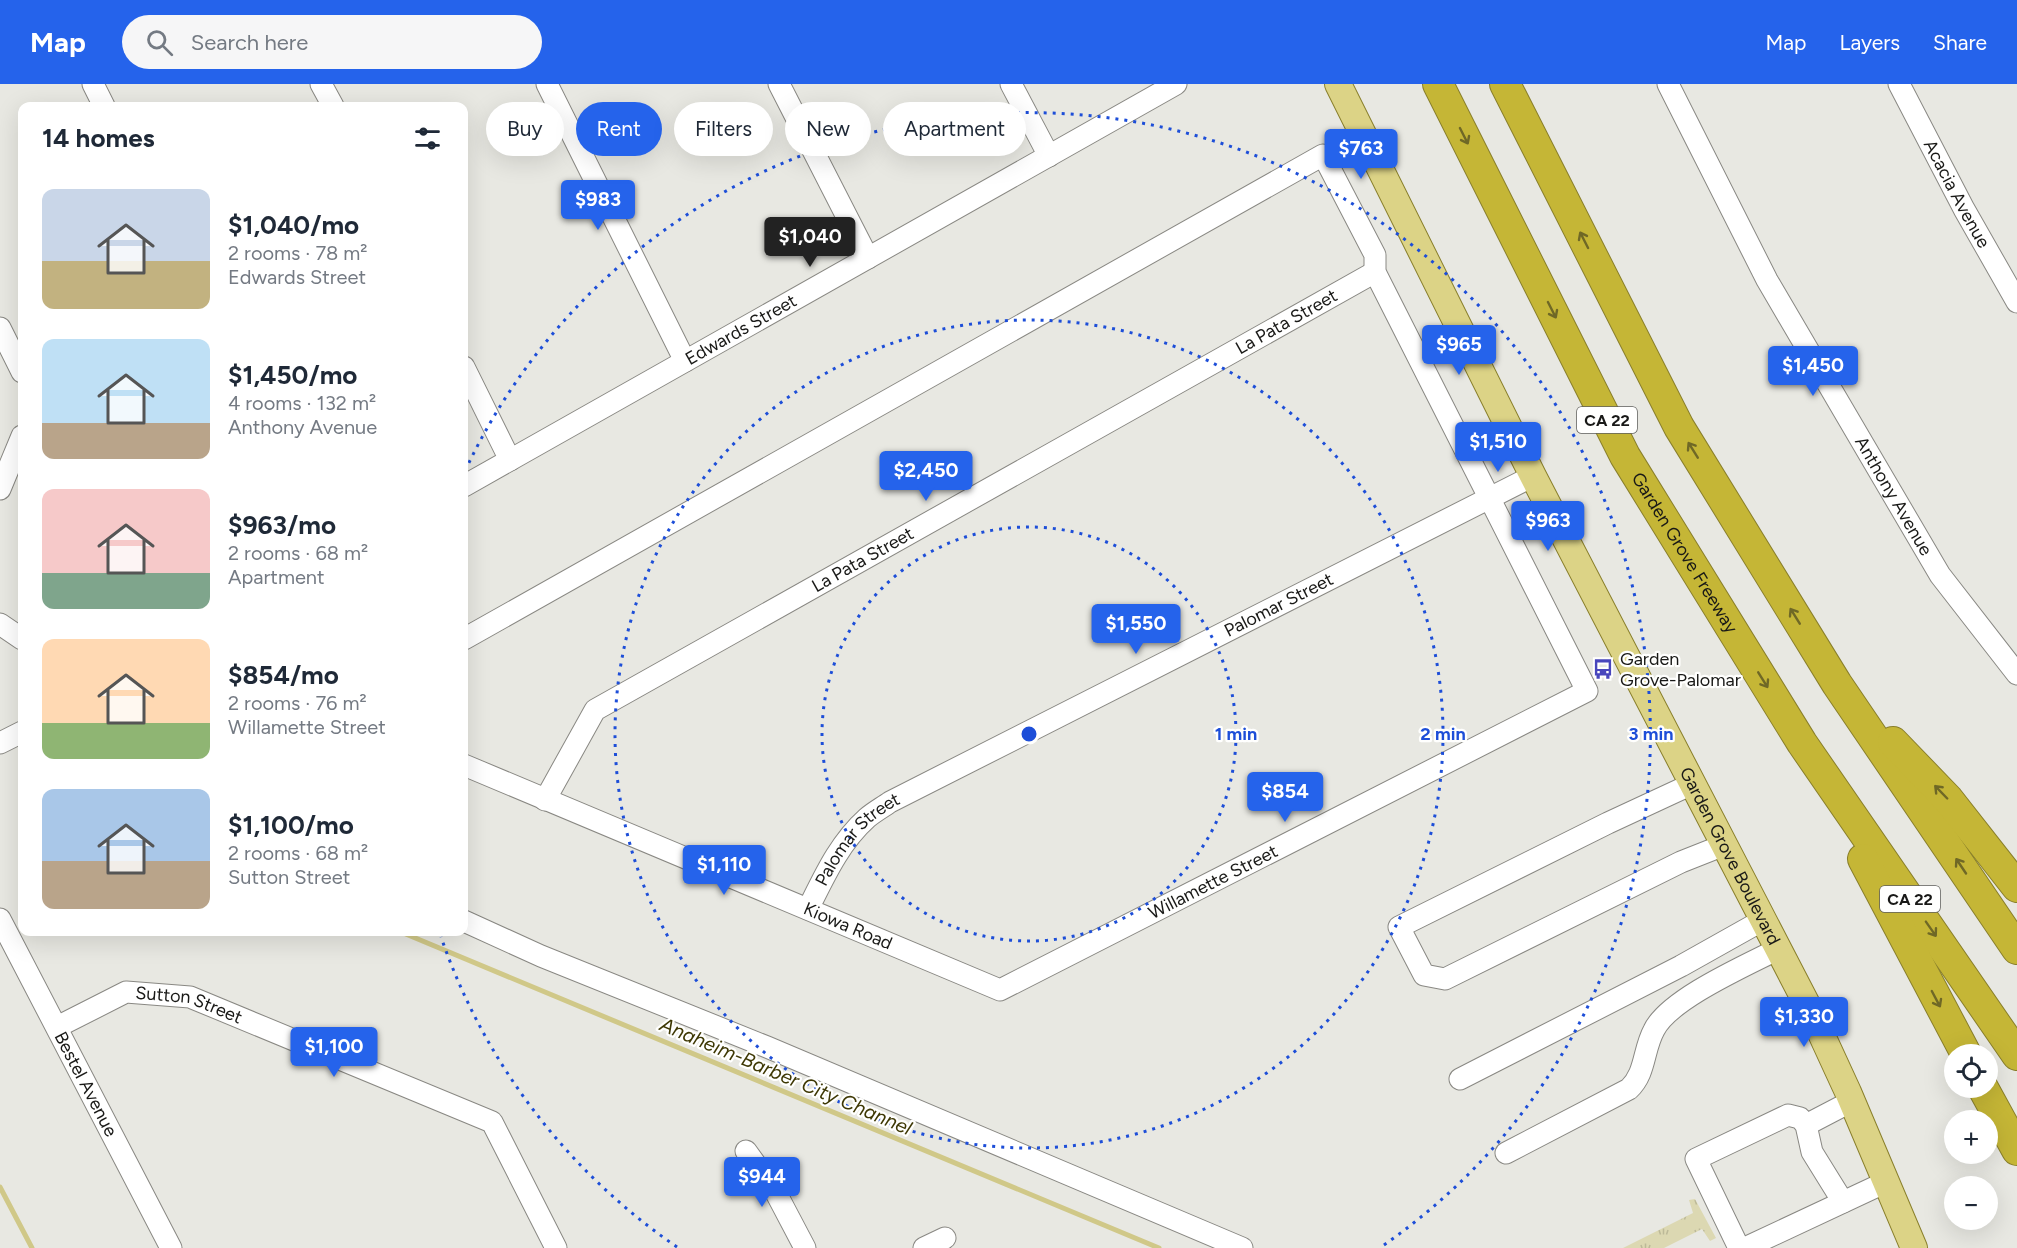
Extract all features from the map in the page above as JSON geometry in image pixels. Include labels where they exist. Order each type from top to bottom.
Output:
[{"type":"highway","name":"Garden Grove Freeway","points":[[1438,84],[1625,456],[1802,742],[2017,1055]]},
{"type":"highway","points":[[1506,84],[1679,427],[1837,684],[2017,949]]},
{"type":"highway","points":[[1837,684],[1948,799],[2017,887]]},
{"type":"highway","points":[[1802,742],[1961,1044]]},
{"type":"highway","points":[[1988,1098],[2017,1150]]},
{"type":"main road","name":"Garden Grove Boulevard","points":[[1338,84],[1533,476],[1813,1016],[1914,1248]]},
{"type":"street","points":[[93,84],[102,102]]},
{"type":"street","points":[[321,84],[331,102]]},
{"type":"street","points":[[547,84],[685,361]]},
{"type":"street","points":[[779,84],[868,258]]},
{"type":"street","points":[[1011,84],[1049,156]]},
{"type":"street","name":"Edwards Street","points":[[468,484],[1176,84]]},
{"type":"street","name":"Anthony Avenue","points":[[1668,84],[1767,280],[1940,575],[2017,674]]},
{"type":"street","name":"Acacia Avenue","points":[[1899,84],[1964,209],[2017,302]]},
{"type":"street","points":[[468,637],[1323,155],[1375,255],[1375,272],[1489,498]]},
{"type":"street","name":"La Pata Street","points":[[545,800],[595,710],[1375,272]]},
{"type":"street","points":[[0,328],[18,364]]},
{"type":"street","points":[[468,375],[510,460]]},
{"type":"street","points":[[0,489],[18,446]]},
{"type":"street","name":"Palomar Street","points":[[808,909],[836,854],[868,817],[890,802],[1533,476]]},
{"type":"street","name":"Willamette Street","points":[[1000,990],[1587,692],[1489,498]]},
{"type":"street","points":[[0,624],[18,636]]},
{"type":"street","name":"Kiowa Road","points":[[468,767],[1000,990]]},
{"type":"street","points":[[1692,784],[1399,927],[1425,975],[1445,979],[1681,862],[1724,845]]},
{"type":"street","name":"Bestel Avenue","points":[[0,919],[171,1248]]},
{"type":"street","points":[[1460,1079],[1680,966],[1763,920]]},
{"type":"street","points":[[468,923],[541,956],[766,1047],[1242,1248]]},
{"type":"street","points":[[1506,1153],[1629,1089],[1637,1081],[1654,1030],[1662,1019],[1692,994],[1778,949]]},
{"type":"street","name":"Sutton Street","points":[[57,1027],[126,992],[190,997],[492,1122],[556,1248]]},
{"type":"street","points":[[1806,1125],[1851,1101]]},
{"type":"street","points":[[1739,1248],[1696,1160],[1788,1115],[1800,1118],[1806,1125],[1812,1152],[1843,1202]]},
{"type":"street","points":[[746,1151],[775,1191],[805,1248]]},
{"type":"street","points":[[1745,1248],[1886,1182]]},
{"type":"street","points":[[924,1248],[945,1238]]},
{"type":"green space","points":[[1695,1199],[1716,1238],[1710,1241],[1702,1229],[1664,1248],[1623,1248],[1693,1213],[1689,1200]]},
{"type":"waterway","name":"Anaheim-Barber City Channel","points":[[411,936],[1159,1248]]},
{"type":"waterway","points":[[0,1187],[32,1248]]},
{"type":"place","name":"Garden Grove-Palomar","points":[[1603,669]]}]
